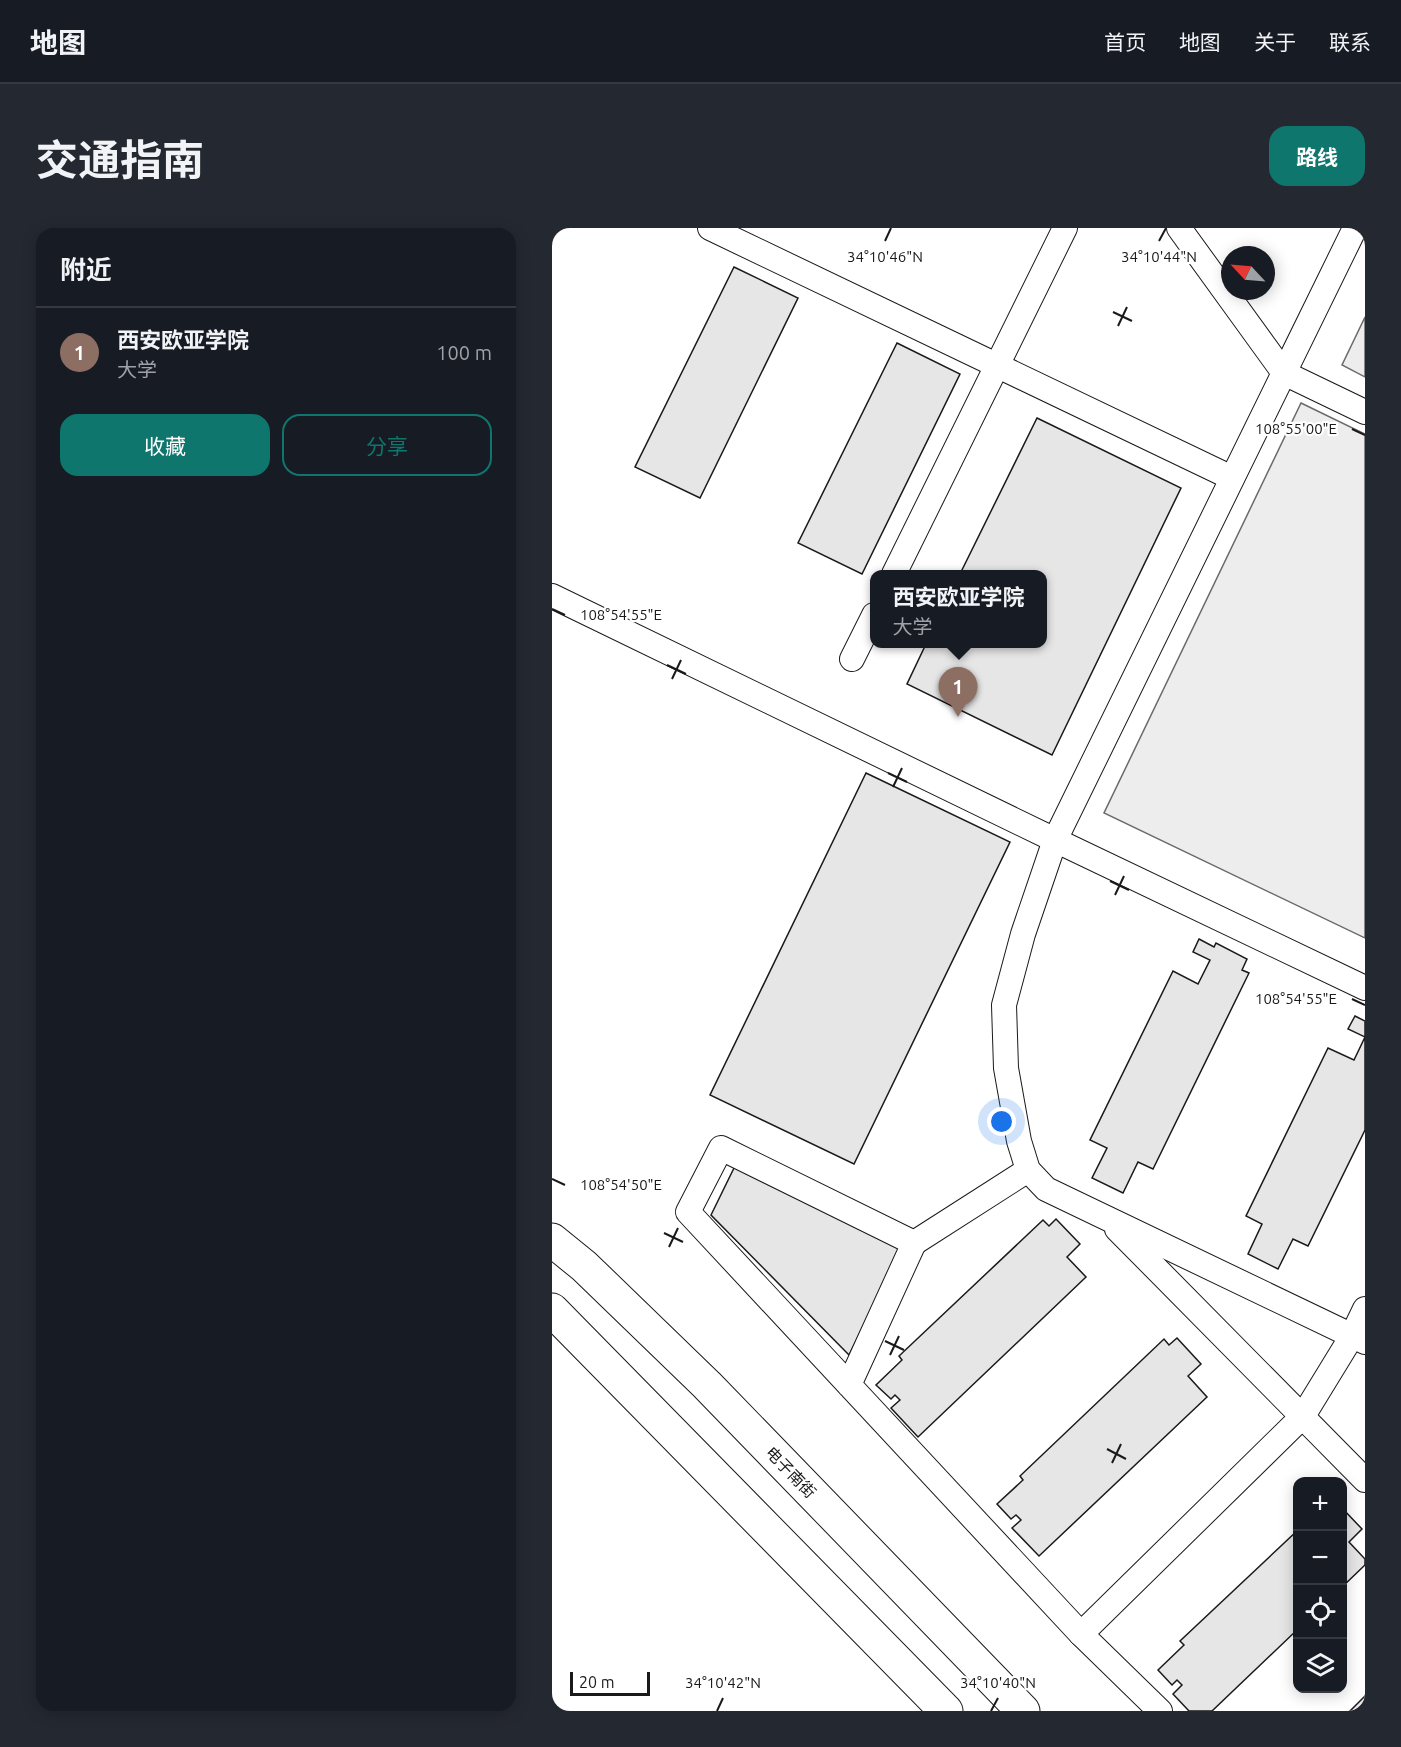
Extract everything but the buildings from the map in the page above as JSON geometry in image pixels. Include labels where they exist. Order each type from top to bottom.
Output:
[{"type":"main road","name":"电子南街","points":[[552,1240],[584,1266],[707,1385],[1023,1711]]},
{"type":"main road","points":[[552,1310],[946,1711]]},
{"type":"street","points":[[710,228],[1232,478]]},
{"type":"street","points":[[896,570],[1065,228]]},
{"type":"street","points":[[1179,228],[1284,373],[1365,412]]},
{"type":"street","points":[[1355,228],[1055,840],[1023,934],[1005,1005],[1006,1068],[1019,1141],[1028,1170],[1046,1189],[1358,1339]]},
{"type":"street","points":[[552,596],[1365,988]]},
{"type":"street","points":[[852,659],[870,623]]},
{"type":"street","points":[[914,1243],[721,1148],[688,1212],[1081,1634],[1160,1711]]},
{"type":"street","points":[[849,1384],[914,1243],[1028,1170]]},
{"type":"street","points":[[1104,1217],[1365,1480]]},
{"type":"street","points":[[1081,1634],[1303,1416],[1358,1339],[1365,1309]]},
{"type":"shaded area","points":[[1365,317],[1365,377],[1342,365]]},
{"type":"shaded area","points":[[1301,403],[1365,434],[1365,938],[1104,813]]},
{"type":"place","name":"西安欧亚学院","points":[[958,717]]}]
